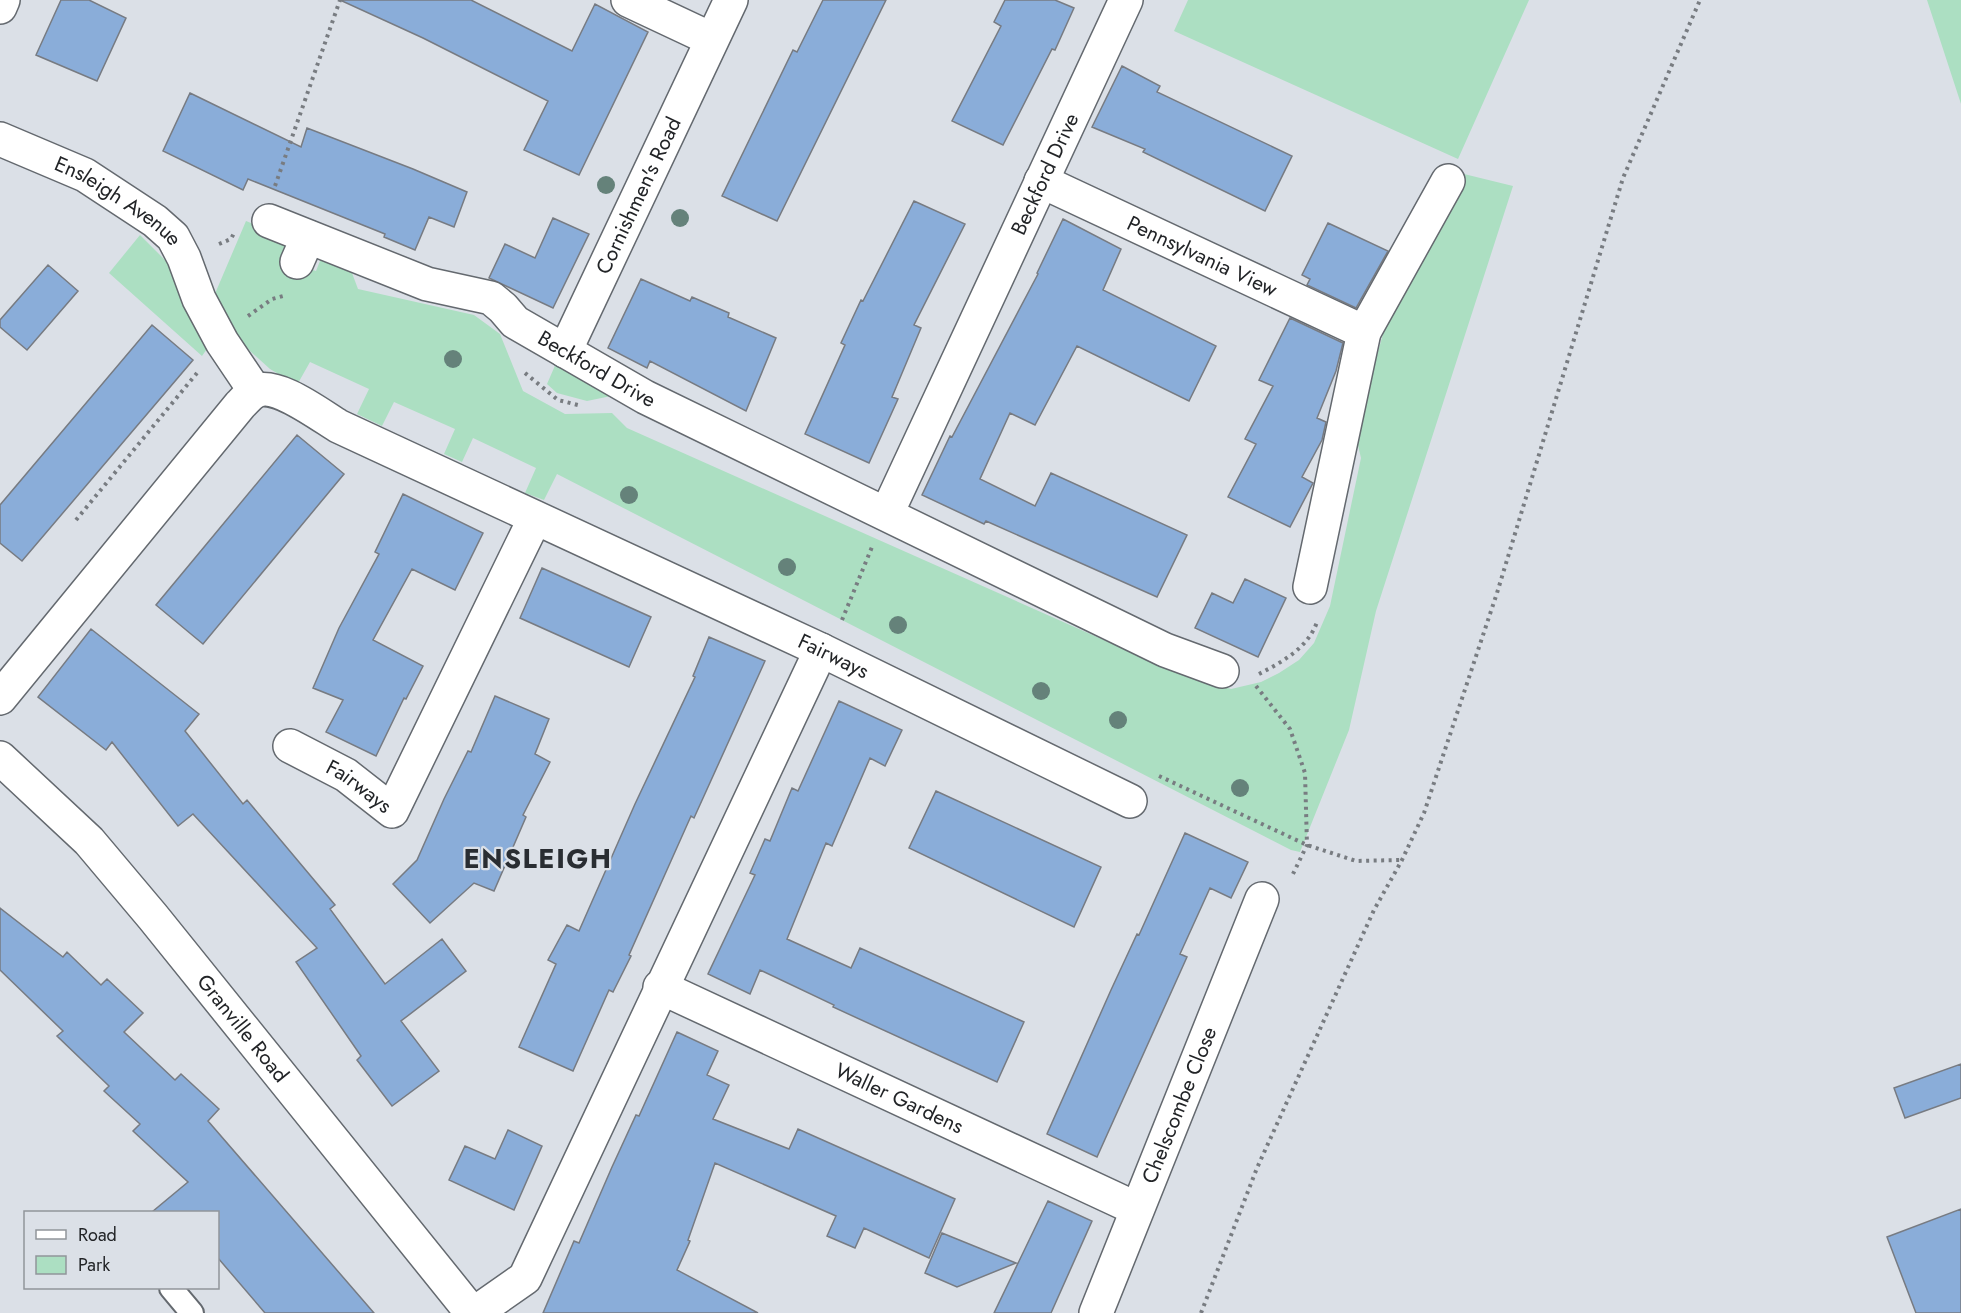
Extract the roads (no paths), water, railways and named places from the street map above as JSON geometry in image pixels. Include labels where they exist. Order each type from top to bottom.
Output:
[{"type":"street","points":[[0,7],[3,0]]},
{"type":"street","points":[[628,0],[711,39]]},
{"type":"street","name":"Cornishmen's Road","points":[[565,351],[731,0]]},
{"type":"street","name":"Beckford Drive","points":[[887,513],[1126,0]]},
{"type":"street","name":"Ensleigh Avenue","points":[[0,139],[85,175],[155,221],[173,237],[184,258],[198,299],[222,342],[255,391]]},
{"type":"street","points":[[1310,587],[1364,332],[1448,181]]},
{"type":"street","name":"Pennsylvania View","points":[[1041,182],[1364,332]]},
{"type":"street","name":"Beckford Drive","points":[[271,206],[302,249],[427,284],[491,298],[515,322],[645,397],[1165,650],[1222,671]]},
{"type":"street","name":"Fairways","points":[[255,391],[269,389],[286,394],[338,426],[821,650],[1130,801]]},
{"type":"street","points":[[0,698],[240,405],[255,391]]},
{"type":"street","name":"Fairways","points":[[290,746],[346,775],[392,812],[535,518]]},
{"type":"street","points":[[473,1313],[525,1278],[660,987],[821,650]]},
{"type":"street","name":"Granville Road","points":[[0,758],[89,841],[473,1313]]},
{"type":"street","name":"Chelscombe Close","points":[[1096,1313],[1258,909]]},
{"type":"street","name":"Waller Gardens","points":[[660,987],[1137,1209]]},
{"type":"lane","points":[[173,1289],[192,1313]]},
{"type":"district","name":"ENSLEIGH","points":[[538,859]]}]
